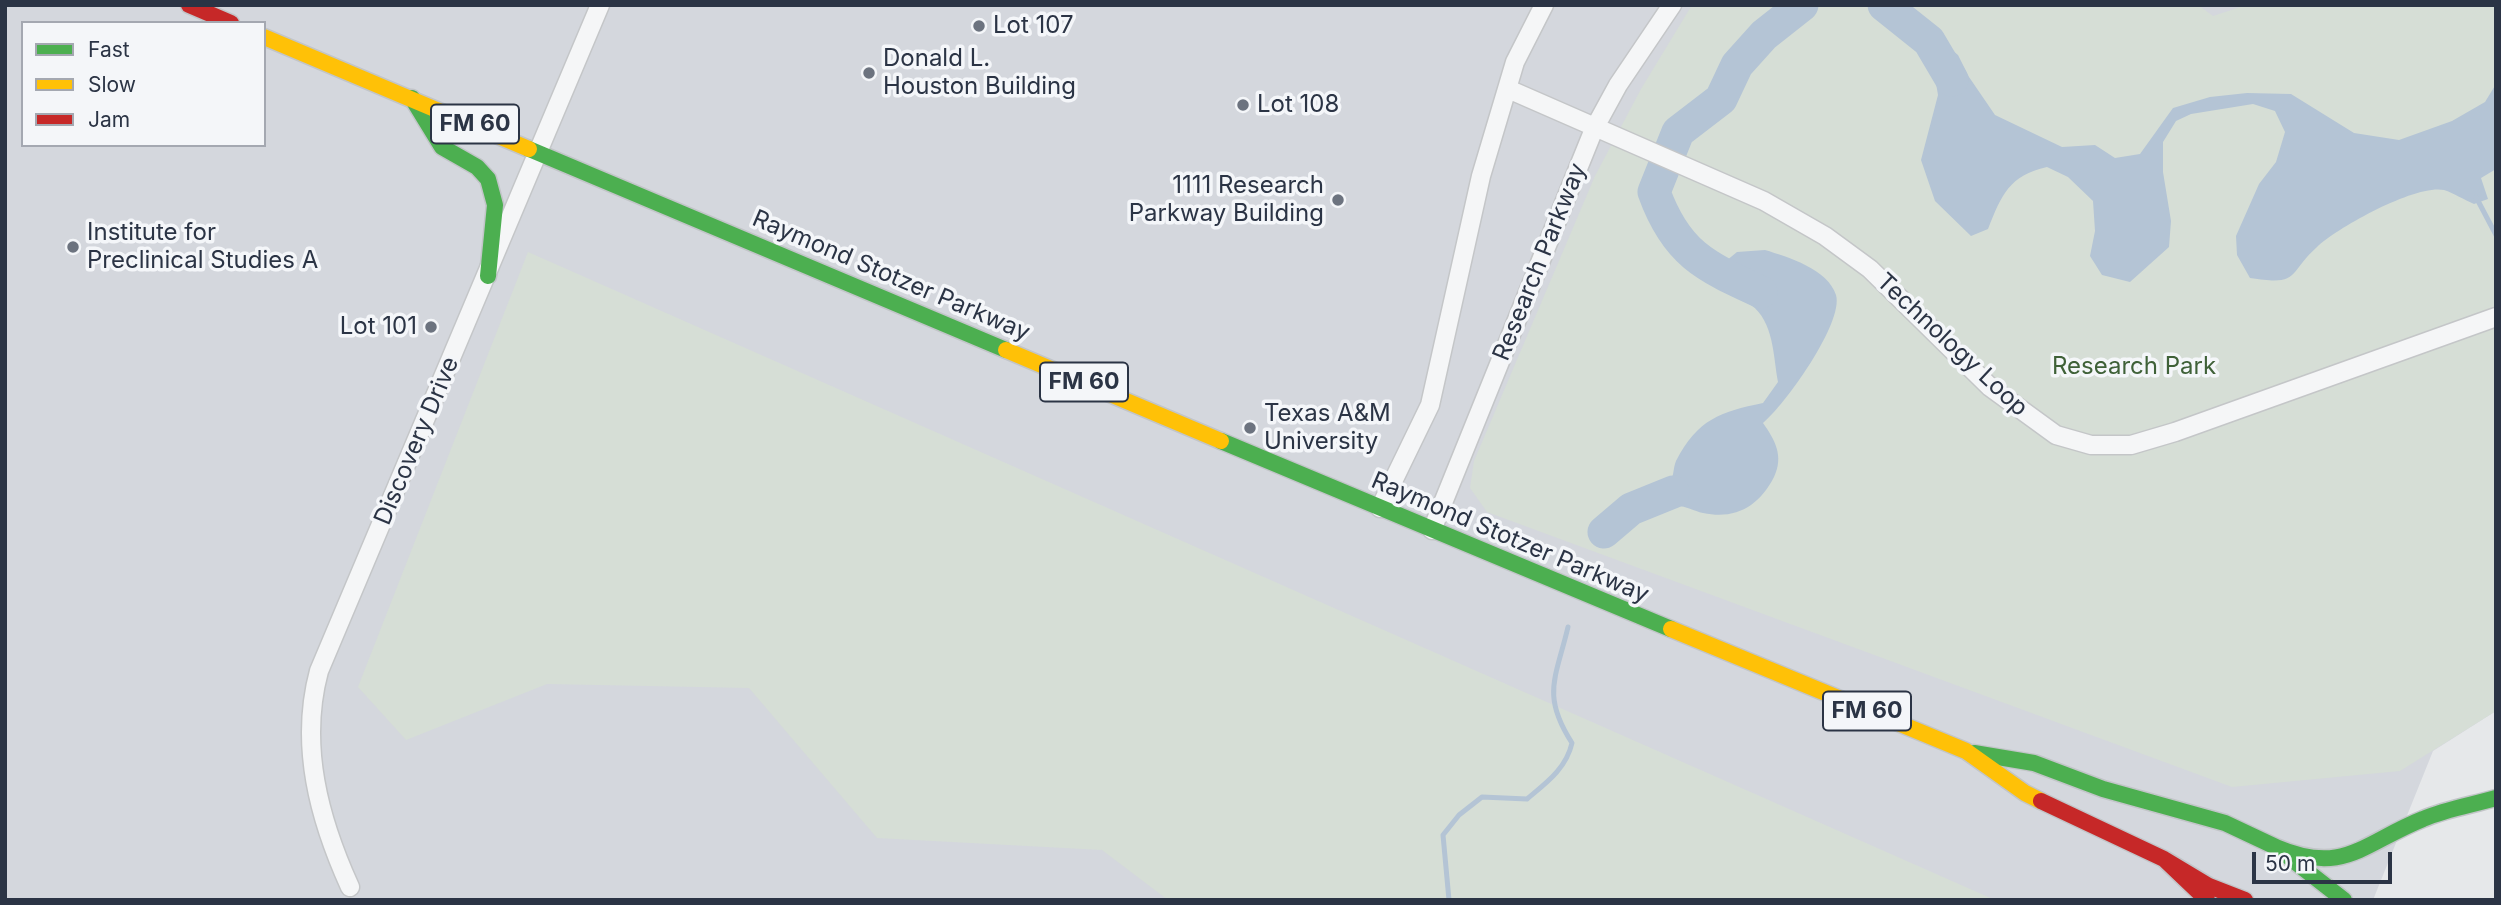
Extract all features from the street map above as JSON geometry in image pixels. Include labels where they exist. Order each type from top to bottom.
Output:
[{"type":"main road","points":[[190,5],[226,21]]},
{"type":"main road","name":"Raymond Stotzer Parkway","points":[[266,38],[1432,530],[1966,751],[2034,763],[2102,789],[2225,823],[2276,847],[2344,900]]},
{"type":"main road","points":[[412,98],[442,147],[477,167],[488,179],[495,205],[488,276]]},
{"type":"main road","name":"Raymond Stotzer Parkway","points":[[1966,751],[2025,793],[2164,859],[2209,886],[2245,900]]},
{"type":"main road","points":[[2276,847],[2302,858],[2328,860],[2350,855],[2424,818],[2496,798]]},
{"type":"main road","points":[[2164,859],[2207,900]]},
{"type":"street","name":"Discovery Drive","points":[[350,887],[327,833],[313,768],[310,730],[313,692],[324,659],[488,276],[600,5]]},
{"type":"street","points":[[1380,508],[1430,405],[1481,176],[1515,62],[1544,5]]},
{"type":"street","name":"Research Parkway","points":[[1432,530],[1594,129],[1618,85],[1672,5]]},
{"type":"street","name":"Technology Loop","points":[[1508,89],[1594,129],[1764,201],[1825,236],[1870,269],[1990,387],[2030,419],[2056,435],[2091,445],[2131,445],[2175,432],[2496,317]]},
{"type":"shaded area","name":"Texas A&M University","points":[[5,5],[2496,5],[2496,711],[2433,751],[2373,900],[5,900]]},
{"type":"green space","name":"Research Park","points":[[1692,5],[2198,5],[2213,16],[2247,5],[2496,5],[2496,711],[2400,771],[2232,787],[1487,512],[1470,488],[1474,461],[1595,176],[1641,89]]},
{"type":"green space","points":[[528,252],[1995,900],[1168,900],[1102,850],[877,838],[749,688],[547,684],[406,740],[358,687]]},
{"type":"water","points":[[1940,40],[1958,55],[1969,77],[1995,115],[2062,147],[2095,145],[2115,158],[2140,154],[2173,108],[2210,97],[2247,93],[2291,94],[2354,133],[2399,140],[2452,121],[2485,102],[2496,84],[2496,169],[2481,178],[2488,199],[2474,204],[2444,190],[2415,194],[2378,209],[2342,229],[2317,247],[2286,279],[2250,278],[2237,255],[2236,236],[2259,184],[2276,162],[2285,132],[2275,111],[2253,104],[2191,114],[2176,121],[2163,142],[2163,172],[2171,221],[2169,247],[2130,282],[2102,275],[2090,256],[2095,231],[2093,201],[2068,177],[2047,167],[2015,181],[2003,196],[1988,229],[1971,236],[1935,201],[1921,160],[1938,95],[1929,41]]},
{"type":"water","points":[[1765,250],[1795,260],[1816,271],[1832,286],[1836,295],[1836,308],[1822,343],[1784,400],[1763,423],[1777,448],[1778,462],[1774,477],[1754,503],[1736,512],[1715,515],[1672,506],[1641,517],[1631,509],[1639,501],[1666,487],[1672,478],[1676,461],[1693,435],[1722,414],[1763,403],[1778,382],[1771,340],[1764,320],[1751,305],[1719,283],[1720,266],[1737,252]]},
{"type":"waterway","points":[[1761,292],[1708,265],[1682,244],[1672,230],[1654,192],[1678,132],[1721,99],[1737,65],[1764,35],[1802,5]]},
{"type":"waterway","points":[[1884,5],[1929,41],[1952,80]]},
{"type":"waterway","points":[[2476,197],[2496,235]]},
{"type":"waterway","points":[[1604,532],[1631,509],[1673,492]]},
{"type":"waterway","points":[[1449,900],[1443,835],[1459,815],[1482,797],[1527,799],[1554,775],[1569,752],[1572,743],[1562,726],[1554,699],[1556,673],[1568,627]]},
{"type":"traffic: fast","points":[[412,98],[442,147],[477,167],[488,179],[495,205],[488,276]]},
{"type":"traffic: fast","points":[[529,149],[1006,350]]},
{"type":"traffic: fast","points":[[1221,441],[1671,629]]},
{"type":"traffic: fast","points":[[1974,753],[2034,763],[2103,789],[2225,823],[2276,847],[2344,900]]},
{"type":"traffic: fast","points":[[2276,847],[2299,855],[2337,857],[2352,853],[2432,816],[2496,798]]},
{"type":"traffic: slow","points":[[266,38],[529,149]]},
{"type":"traffic: slow","points":[[1006,350],[1221,441]]},
{"type":"traffic: slow","points":[[1671,629],[1966,751],[2025,793],[2041,801]]},
{"type":"traffic: jam","points":[[189,5],[226,21]]},
{"type":"traffic: jam","points":[[2041,801],[2164,859],[2209,886],[2245,900]]},
{"type":"traffic: jam","points":[[2164,859],[2207,900]]},
{"type":"place","name":"Lot 107","points":[[979,26]]},
{"type":"place","name":"Donald L. Houston Building","points":[[869,73]]},
{"type":"place","name":"Lot 108","points":[[1243,105]]},
{"type":"place","name":"1111 Research Parkway Building","points":[[1338,200]]},
{"type":"place","name":"Institute for Preclinical Studies A","points":[[73,247]]},
{"type":"place","name":"Lot 101","points":[[431,327]]},
{"type":"place","name":"Texas A&M University","points":[[1250,428]]}]
